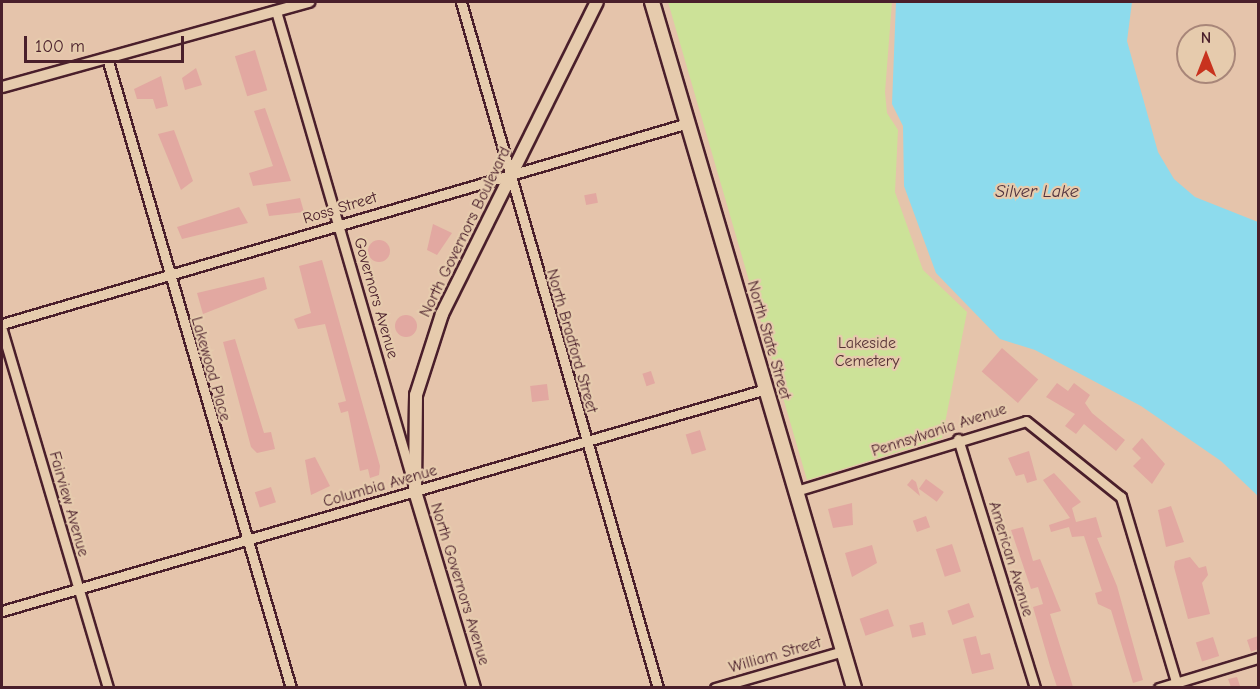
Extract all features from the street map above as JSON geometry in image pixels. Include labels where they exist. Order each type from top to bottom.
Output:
[{"type":"main road","name":"North Governors Boulevard","points":[[415,491],[413,426],[422,367],[509,177],[597,2]]},
{"type":"main road","name":"North State Street","points":[[652,2],[854,687]]},
{"type":"main road","name":"North Governors Avenue","points":[[415,491],[474,687]]},
{"type":"street","points":[[2,87],[309,2]]},
{"type":"street","name":"North Bradford Street","points":[[461,2],[509,177],[658,687]]},
{"type":"street","name":"Governors Avenue","points":[[276,11],[415,491]]},
{"type":"street","name":"Lakewood Place","points":[[106,58],[291,687]]},
{"type":"street","name":"Ross Street","points":[[2,324],[688,123]]},
{"type":"street","name":"Fairview Avenue","points":[[2,330],[108,687]]},
{"type":"street","name":"Columbia Avenue","points":[[2,611],[766,389]]},
{"type":"street","name":"Pennsylvania Avenue","points":[[796,491],[958,439],[1026,421],[1117,492],[1177,685]]},
{"type":"street","name":"American Avenue","points":[[958,439],[1035,687]]},
{"type":"street","name":"William Street","points":[[715,687],[843,651]]},
{"type":"street","points":[[1159,687],[1177,685],[1258,658]]},
{"type":"green space","name":"Lakeside Cemetery","points":[[668,2],[892,2],[885,92],[887,113],[898,130],[895,192],[923,270],[967,312],[942,438],[807,480]]},
{"type":"water","name":"Silver Lake","points":[[896,2],[1132,2],[1127,41],[1158,152],[1174,179],[1195,197],[1258,222],[1258,496],[1221,461],[1141,406],[1035,350],[1000,339],[936,273],[904,186],[903,126],[892,104]]},
{"type":"building","points":[[255,50],[267,90],[247,96],[235,56]]},
{"type":"building","points":[[196,68],[202,85],[185,90],[182,78]]},
{"type":"building","points":[[161,76],[168,106],[156,109],[153,99],[137,99],[134,89]]},
{"type":"building","points":[[265,108],[291,181],[253,186],[249,173],[273,166],[254,111]]},
{"type":"building","points":[[174,130],[193,181],[181,190],[158,134]]},
{"type":"building","points":[[596,193],[598,203],[586,205],[584,195]]},
{"type":"building","points":[[300,198],[304,212],[269,216],[266,204]]},
{"type":"building","points":[[239,207],[248,223],[182,239],[177,227]]},
{"type":"building","points":[[433,224],[452,233],[437,255],[427,250]]},
{"type":"building","points":[[379,240],[389,247],[390,251],[383,261],[379,262],[369,255],[368,251],[375,241]]},
{"type":"building","points":[[322,260],[380,466],[379,475],[370,478],[368,469],[360,471],[348,411],[341,413],[338,403],[346,401],[325,324],[298,329],[294,319],[311,313],[299,266]]},
{"type":"building","points":[[264,277],[267,289],[203,314],[197,293]]},
{"type":"building","points":[[406,315],[414,318],[417,326],[414,334],[406,337],[398,334],[395,326],[398,318]]},
{"type":"building","points":[[235,339],[264,433],[271,432],[275,449],[257,453],[251,447],[223,342]]},
{"type":"building","points":[[1002,348],[1038,379],[1018,403],[982,371]]},
{"type":"building","points":[[651,371],[655,383],[646,386],[642,374]]},
{"type":"building","points":[[1057,383],[1068,391],[1074,383],[1090,395],[1085,403],[1092,413],[1125,440],[1116,451],[1084,424],[1076,434],[1065,426],[1075,414],[1046,397]]},
{"type":"building","points":[[547,384],[549,400],[532,402],[530,386]]},
{"type":"building","points":[[700,430],[706,450],[692,454],[686,434]]},
{"type":"building","points":[[1142,438],[1165,464],[1152,484],[1133,466],[1141,458],[1132,449]]},
{"type":"building","points":[[1029,451],[1037,480],[1027,483],[1024,474],[1016,476],[1008,458]]},
{"type":"building","points":[[315,457],[330,486],[311,495],[305,460]]},
{"type":"building","points":[[1054,473],[1081,502],[1072,508],[1076,522],[1096,517],[1102,537],[1097,538],[1117,586],[1143,680],[1133,683],[1111,610],[1098,604],[1095,593],[1102,591],[1084,536],[1072,537],[1069,527],[1051,532],[1049,525],[1070,518],[1043,480]]},
{"type":"building","points":[[912,479],[916,482],[920,496],[907,485]]},
{"type":"building","points":[[926,479],[944,492],[937,502],[919,489]]},
{"type":"building","points":[[271,487],[276,502],[260,507],[255,492]]},
{"type":"building","points":[[852,503],[853,525],[833,528],[828,509]]},
{"type":"building","points":[[1171,506],[1184,542],[1166,547],[1158,510]]},
{"type":"building","points":[[926,516],[930,527],[917,532],[913,521]]},
{"type":"building","points":[[1023,527],[1033,561],[1040,559],[1061,611],[1050,614],[1073,687],[1057,687],[1050,666],[1033,607],[1043,604],[1038,587],[1031,589],[1011,530]]},
{"type":"building","points":[[952,544],[961,572],[945,577],[936,549]]},
{"type":"building","points":[[872,545],[877,563],[852,577],[845,553]]},
{"type":"building","points":[[1190,557],[1199,568],[1206,566],[1208,575],[1202,583],[1210,614],[1188,619],[1174,567],[1175,561]]},
{"type":"building","points":[[969,603],[974,617],[953,625],[947,611]]},
{"type":"building","points":[[888,609],[894,626],[865,636],[860,619]]},
{"type":"building","points":[[923,622],[926,635],[912,638],[909,625]]},
{"type":"building","points":[[976,636],[981,655],[990,653],[994,669],[972,674],[963,639]]},
{"type":"building","points":[[1258,636],[1258,649],[1251,652],[1247,640]]},
{"type":"building","points":[[1213,637],[1219,656],[1202,662],[1196,643]]},
{"type":"building","points":[[1237,677],[1240,686],[1231,687],[1228,679]]}]
